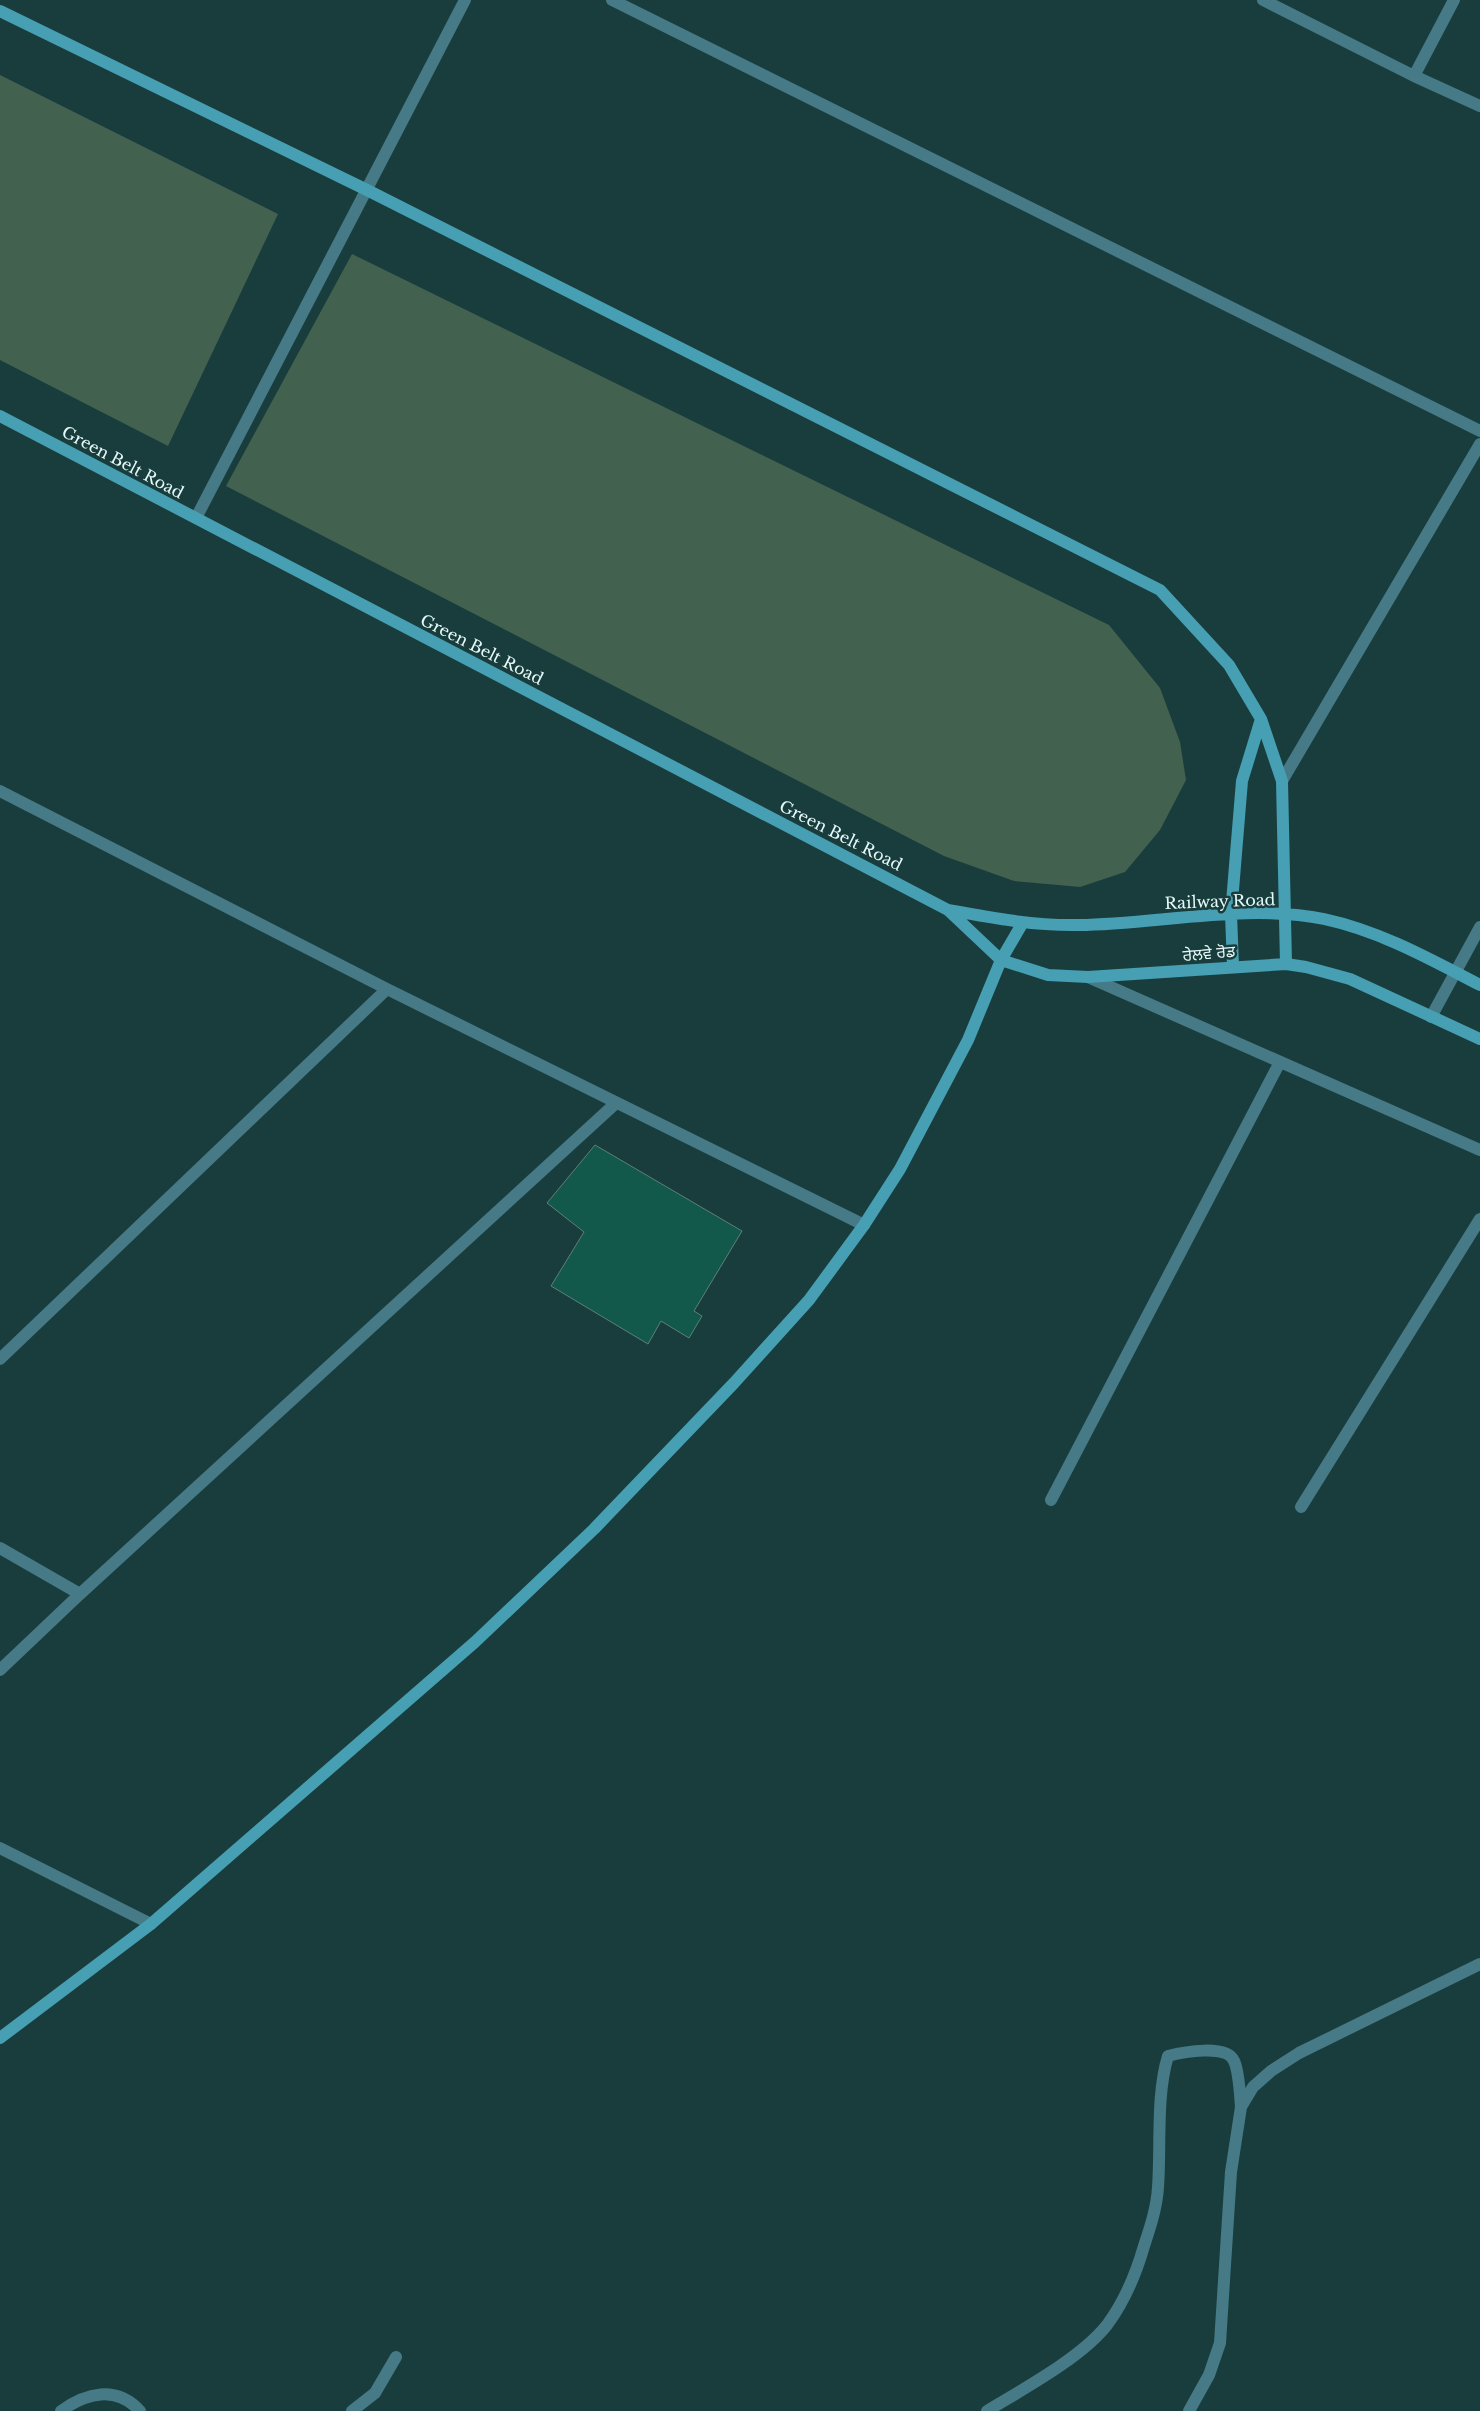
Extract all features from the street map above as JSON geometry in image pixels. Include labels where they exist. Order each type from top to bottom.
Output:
[{"type":"street","points":[[196,518],[465,0]]},
{"type":"street","points":[[612,0],[1480,431]]},
{"type":"street","points":[[1263,0],[1414,76],[1480,106]]},
{"type":"street","points":[[1414,76],[1454,0]]},
{"type":"street","points":[[0,11],[367,190],[1160,590],[1229,665],[1262,719],[1282,781],[1286,964]]},
{"type":"street","name":"Green Belt Road","points":[[0,416],[948,910]]},
{"type":"street","points":[[1282,781],[1480,444]]},
{"type":"street","points":[[1233,966],[1231,914],[1242,781],[1262,719]]},
{"type":"street","points":[[0,791],[387,989],[864,1225]]},
{"type":"street","name":"Railway Road","points":[[948,910],[1022,924],[1079,925],[1231,914],[1285,914],[1323,919],[1374,933],[1480,985]]},
{"type":"street","name":"ਰੇਲਵੇ ਰੋਡ","points":[[948,910],[1001,960],[1048,975],[1088,977],[1286,964],[1306,967],[1350,979],[1480,1039]]},
{"type":"street","points":[[0,2038],[151,1924],[475,1642],[594,1529],[809,1300],[864,1225],[900,1169],[968,1040],[1001,960],[1022,924]]},
{"type":"street","points":[[1431,1017],[1480,928]]},
{"type":"street","points":[[1088,977],[1480,1150]]},
{"type":"street","points":[[0,1359],[387,989]]},
{"type":"street","points":[[1051,1500],[1280,1062]]},
{"type":"street","points":[[0,1670],[80,1594],[616,1103]]},
{"type":"street","points":[[1300,1507],[1480,1219]]},
{"type":"street","points":[[0,1548],[80,1594]]},
{"type":"street","points":[[0,1848],[151,1924]]},
{"type":"street","points":[[1241,2107],[1253,2087],[1271,2071],[1299,2054],[1480,1964]]},
{"type":"street","points":[[987,2411],[1077,2352],[1106,2326],[1121,2303],[1138,2267],[1151,2226],[1158,2190],[1164,2067],[1168,2056],[1180,2053],[1215,2051],[1227,2053],[1234,2060],[1241,2107],[1229,2191],[1220,2343],[1209,2376],[1189,2411]]},
{"type":"street","points":[[352,2411],[375,2393],[396,2357]]},
{"type":"street","points":[[61,2411],[78,2399],[96,2394],[114,2395],[133,2404],[140,2411]]},
{"type":"green space","points":[[0,75],[278,214],[168,446],[0,360]]},
{"type":"green space","points":[[352,254],[1109,625],[1160,688],[1180,742],[1186,780],[1160,830],[1125,872],[1080,887],[1014,881],[944,856],[226,486]]},
{"type":"building","points":[[595,1145],[742,1231],[694,1311],[702,1316],[689,1338],[661,1321],[648,1344],[551,1286],[584,1232],[547,1203]]}]
